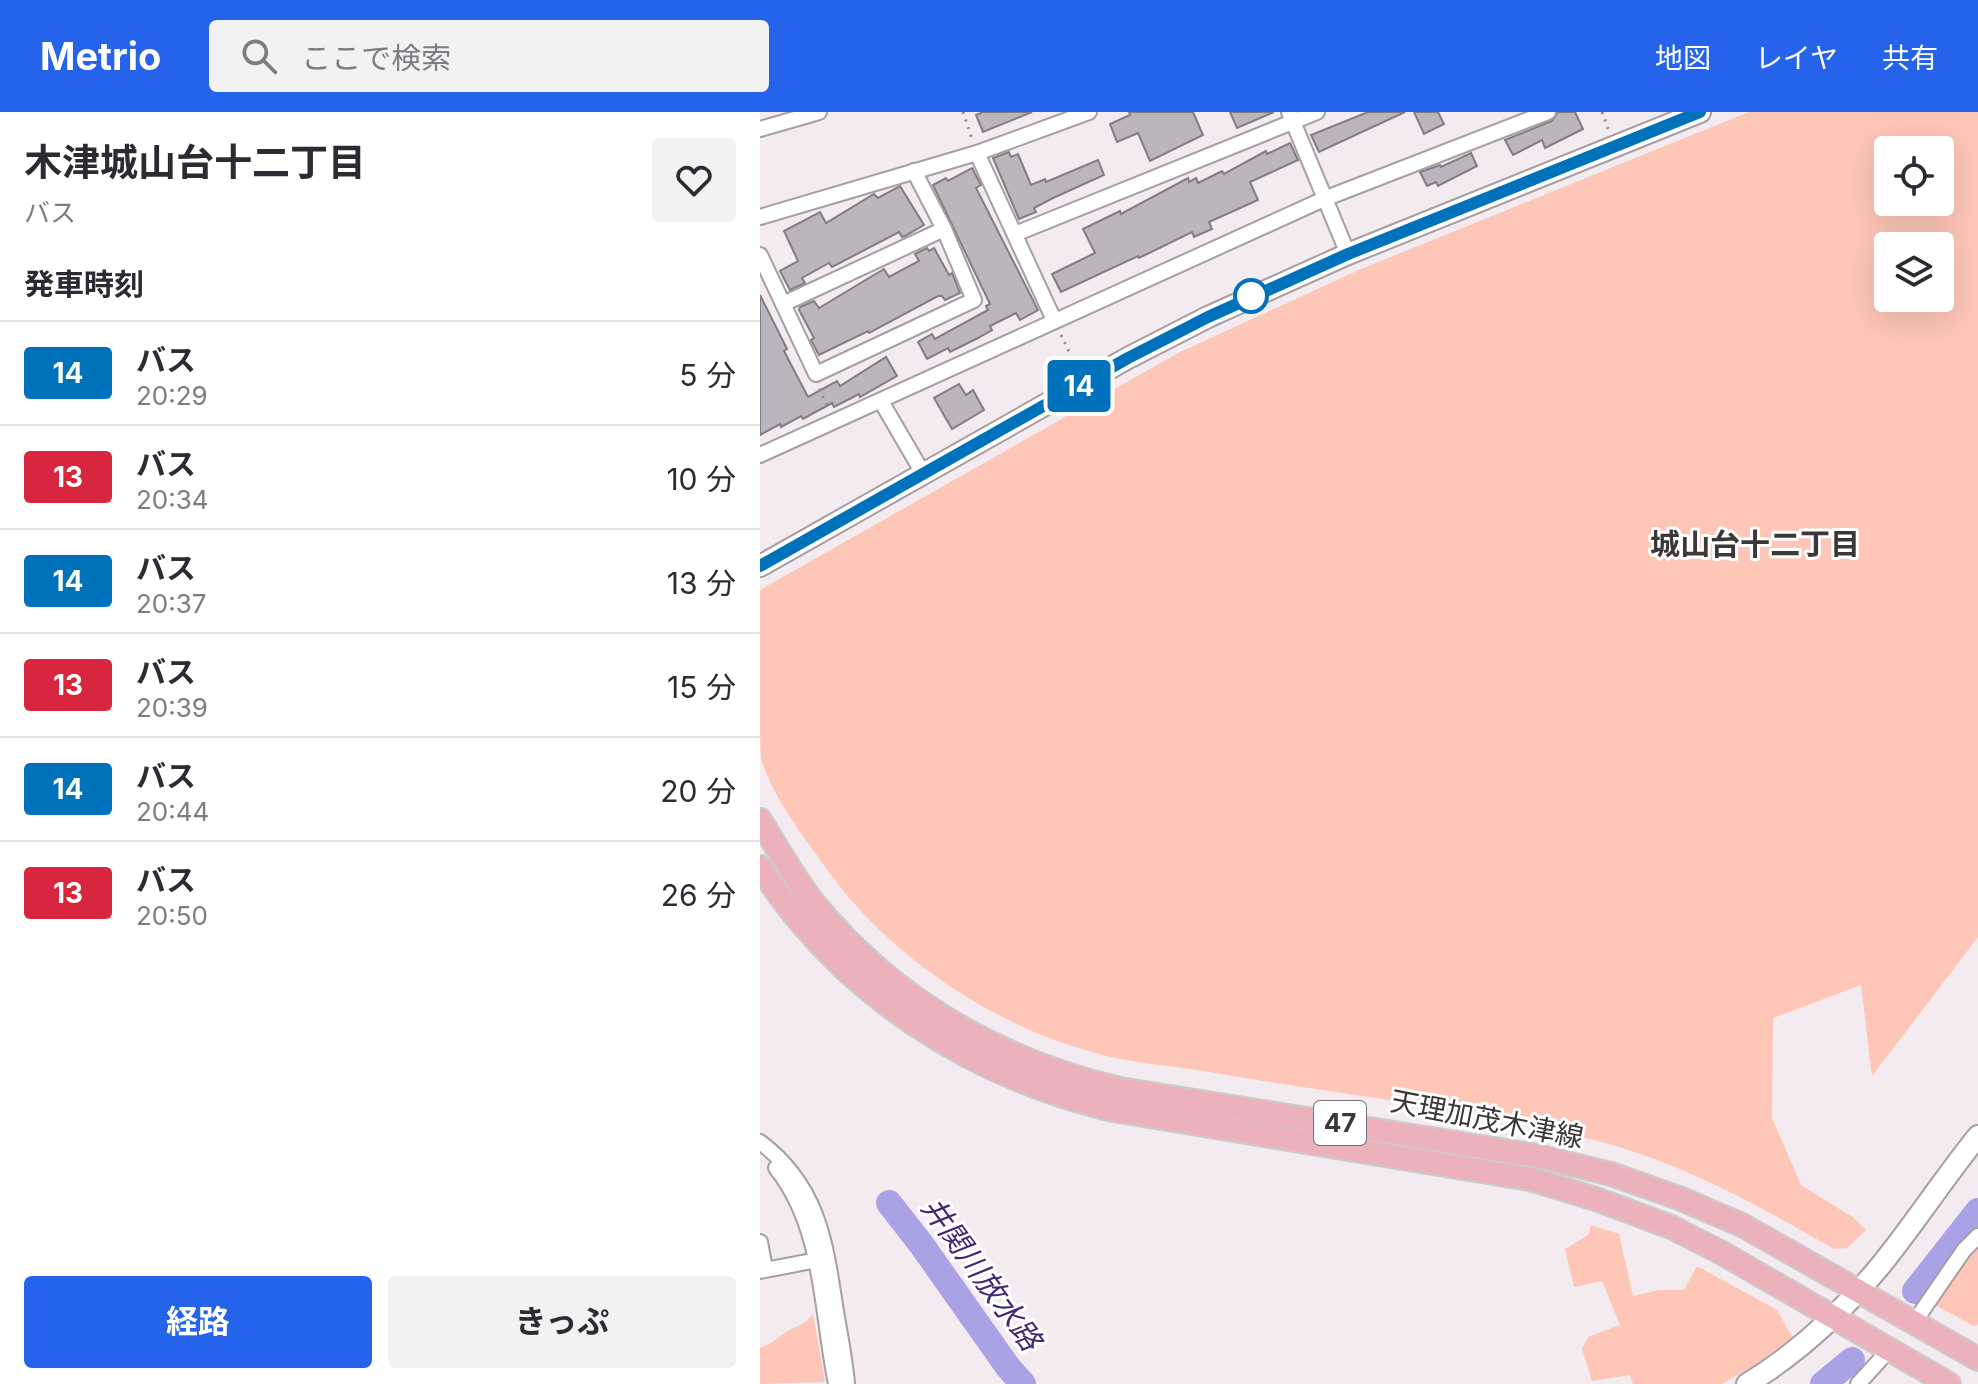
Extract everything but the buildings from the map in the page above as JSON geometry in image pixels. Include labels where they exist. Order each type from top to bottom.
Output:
[{"type":"main road","name":"天理加茂木津線","points":[[760,820],[812,900],[883,974],[938,1015],[997,1048],[1057,1072],[1120,1089],[1372,1127],[1574,1164],[1646,1186],[1742,1225],[1977,1355]]},
{"type":"main road","name":"天理加茂木津線","points":[[760,867],[811,935],[882,1002],[935,1039],[1021,1082],[1082,1103],[1144,1117],[1530,1179],[1611,1204],[1671,1227],[1722,1253],[1949,1384]]},
{"type":"street","points":[[760,129],[819,112]]},
{"type":"street","points":[[760,217],[977,153],[1089,112]]},
{"type":"street","points":[[1015,234],[1291,117],[1317,112]]},
{"type":"street","points":[[760,455],[1324,199],[1548,112]]},
{"type":"street","points":[[760,566],[1128,358],[1221,311],[1348,254],[1700,112]]},
{"type":"street","points":[[1291,117],[1348,254]]},
{"type":"street","points":[[977,153],[1054,320]]},
{"type":"street","points":[[760,255],[816,374],[974,300],[944,229],[914,171]]},
{"type":"street","points":[[783,304],[944,229]]},
{"type":"street","points":[[881,401],[924,475]]},
{"type":"street","points":[[1747,1384],[1790,1355],[1880,1266],[1978,1136]]},
{"type":"street","points":[[760,1142],[781,1161],[805,1192],[822,1228],[821,1259],[836,1384]]},
{"type":"street","points":[[760,1153],[785,1180],[798,1202],[821,1259],[847,1384]]},
{"type":"street","points":[[1915,1321],[1964,1250],[1978,1236]]},
{"type":"street","points":[[760,1242],[763,1270],[821,1259]]},
{"type":"street","points":[[1858,1384],[1889,1350]]},
{"type":"path","points":[[963,112],[977,153]]},
{"type":"path","points":[[1054,320],[1078,372]]},
{"type":"path","points":[[816,374],[816,382],[834,422]]},
{"type":"shaded area","points":[[1749,112],[1978,112],[1978,937],[1872,1076],[1861,985],[1773,1018],[1772,1118],[1801,1185],[1854,1218],[1866,1230],[1847,1248],[1834,1249],[1690,1173],[1598,1141],[1451,1110],[1120,1059],[1053,1039],[976,1003],[906,954],[846,894],[821,861],[787,812],[761,758],[760,590],[1178,353],[1361,269]]},
{"type":"shaded area","points":[[1591,1225],[1619,1234],[1633,1296],[1659,1290],[1684,1290],[1697,1266],[1777,1310],[1792,1337],[1758,1363],[1722,1384],[1633,1384],[1630,1375],[1592,1381],[1582,1349],[1588,1337],[1620,1325],[1602,1281],[1574,1287],[1565,1249],[1588,1235]]},
{"type":"shaded area","points":[[1978,1242],[1978,1325],[1974,1326],[1933,1304]]},
{"type":"shaded area","points":[[813,1314],[825,1382],[760,1384],[760,1348]]},
{"type":"waterway","name":"井関川放水路","points":[[889,1203],[1023,1384]]},
{"type":"waterway","points":[[1915,1291],[1978,1211]]},
{"type":"waterway","points":[[1823,1384],[1852,1360]]},
{"type":"bus line","name":"14","points":[[760,566],[1128,358],[1208,317],[1348,254],[1700,112]]},
{"type":"district","name":"城山台十二丁目","points":[[1755,545]]}]
